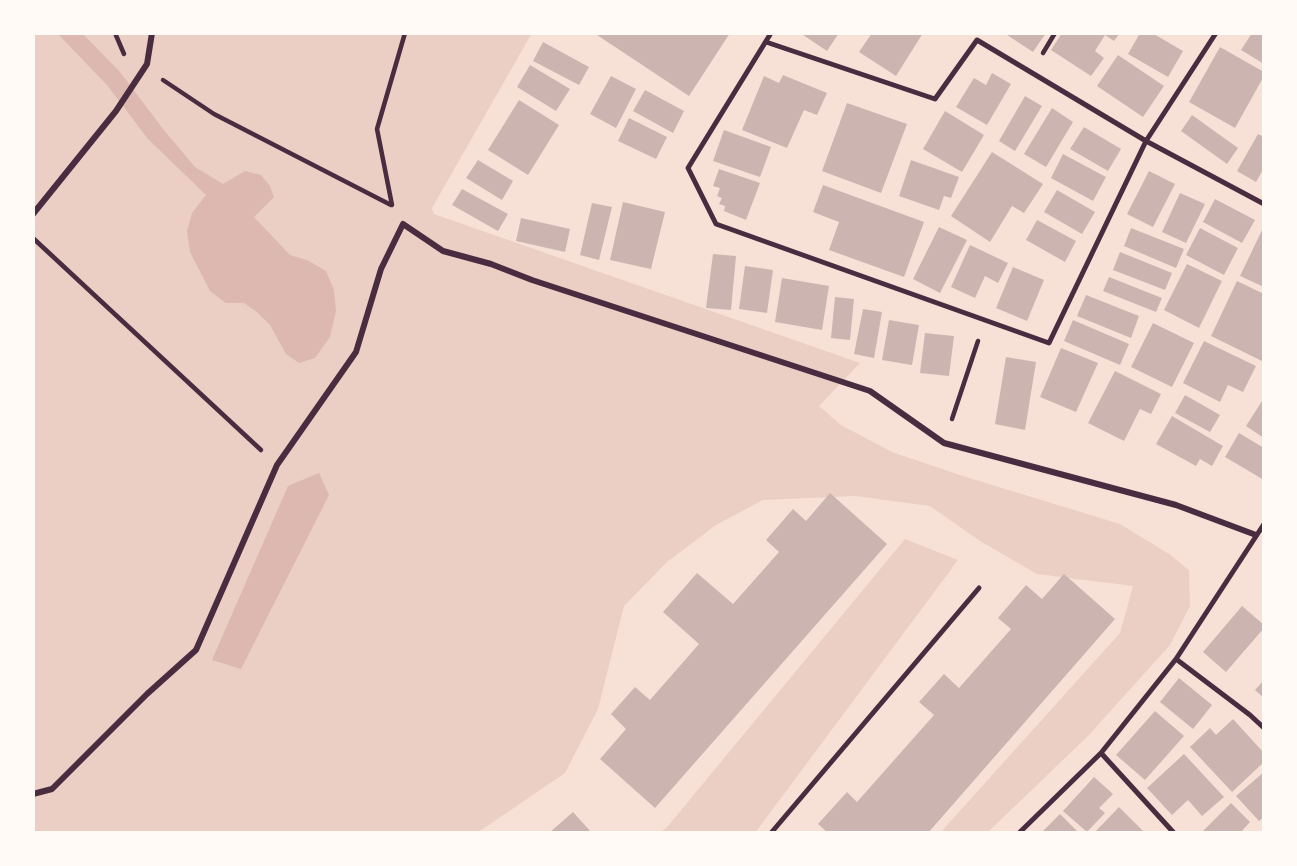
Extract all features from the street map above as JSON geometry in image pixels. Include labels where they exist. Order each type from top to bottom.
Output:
[{"type":"street","points":[[33,215],[116,111],[147,64],[152,33]]},
{"type":"street","points":[[33,794],[52,789],[147,694],[196,650],[277,465],[356,352],[381,269],[402,224],[443,251],[491,264],[532,280],[870,391],[944,443],[1176,505],[1256,535]]},
{"type":"lane","points":[[771,33],[688,168],[716,223],[1049,343],[1146,141],[1216,33]]},
{"type":"lane","points":[[766,41],[935,99],[977,40],[1146,141],[1264,204]]},
{"type":"lane","points":[[1019,833],[1101,753],[1176,659],[1264,524]]},
{"type":"lane","points":[[771,833],[979,588]]},
{"type":"lane","points":[[1176,659],[1264,728]]},
{"type":"lane","points":[[1101,753],[1174,833]]},
{"type":"path","points":[[115,33],[125,55]]},
{"type":"path","points":[[158,77],[214,114],[392,205],[377,129],[405,33]]},
{"type":"path","points":[[33,238],[277,465]]},
{"type":"path","points":[[944,443],[985,320]]},
{"type":"shaded area","points":[[33,33],[532,33],[432,208],[434,214],[860,363],[819,406],[841,425],[892,452],[1120,524],[1169,554],[1189,570],[1190,606],[1170,645],[1088,736],[987,833],[940,833],[1120,633],[1133,586],[1037,574],[980,541],[930,506],[855,496],[763,500],[716,525],[667,562],[624,606],[598,709],[565,773],[477,833],[33,833]]},
{"type":"shaded area","points":[[57,33],[82,33],[120,72],[195,167],[223,184],[245,171],[261,175],[270,186],[274,197],[254,217],[290,255],[307,260],[326,271],[334,290],[336,311],[330,337],[315,358],[299,363],[286,354],[270,325],[258,313],[244,303],[226,303],[210,291],[190,252],[187,231],[192,213],[206,195],[148,139],[107,85]]},
{"type":"shaded area","points":[[319,473],[329,495],[241,669],[212,660],[288,486]]},
{"type":"shaded area","points":[[905,539],[958,560],[755,833],[660,833],[668,826]]},
{"type":"building","points":[[594,33],[730,33],[689,96]]},
{"type":"building","points":[[800,33],[839,33],[827,51]]},
{"type":"building","points":[[872,33],[923,33],[896,76],[859,52]]},
{"type":"building","points":[[1004,33],[1046,33],[1033,52]]},
{"type":"building","points":[[1062,33],[1120,33],[1114,41],[1105,35],[1095,51],[1104,58],[1091,76],[1051,50]]},
{"type":"building","points":[[1140,33],[1152,33],[1183,51],[1168,77],[1128,54]]},
{"type":"building","points":[[1252,33],[1264,33],[1264,64],[1241,50]]},
{"type":"building","points":[[543,42],[589,67],[579,85],[533,61]]},
{"type":"building","points":[[1220,47],[1264,72],[1235,128],[1189,102]]},
{"type":"building","points":[[1118,55],[1164,86],[1143,117],[1097,86]]},
{"type":"building","points":[[530,65],[570,89],[556,111],[517,87]]},
{"type":"building","points":[[992,73],[1011,84],[987,125],[956,107],[974,78],[986,85]]},
{"type":"building","points":[[783,75],[827,93],[817,115],[804,110],[787,148],[742,130],[764,76],[779,83]]},
{"type":"building","points":[[611,76],[636,89],[616,128],[590,114]]},
{"type":"building","points":[[645,90],[684,111],[673,133],[633,111]]},
{"type":"building","points":[[1025,96],[1042,106],[1015,151],[999,141]]},
{"type":"building","points":[[519,100],[559,125],[528,175],[488,150]]},
{"type":"building","points":[[847,103],[907,124],[881,193],[822,171]]},
{"type":"building","points":[[1052,108],[1073,122],[1046,167],[1024,154]]},
{"type":"building","points":[[945,111],[984,135],[962,172],[923,149]]},
{"type":"building","points":[[1192,115],[1238,148],[1227,164],[1181,131]]},
{"type":"building","points":[[629,118],[667,137],[656,159],[618,141]]},
{"type":"building","points":[[1084,127],[1121,149],[1108,171],[1070,149]]},
{"type":"building","points":[[724,130],[771,147],[760,177],[713,161]]},
{"type":"building","points":[[1258,134],[1264,137],[1264,168],[1256,182],[1237,171]]},
{"type":"building","points":[[992,152],[1043,184],[1024,213],[1012,206],[990,242],[951,216]]},
{"type":"building","points":[[1063,154],[1106,177],[1093,201],[1051,178]]},
{"type":"building","points":[[478,160],[513,181],[502,200],[466,178]]},
{"type":"building","points":[[911,160],[959,177],[951,198],[944,196],[939,210],[899,196]]},
{"type":"building","points":[[719,169],[760,183],[746,220],[724,211],[725,206],[719,204],[722,198],[717,196],[720,188],[713,186]]},
{"type":"building","points":[[1149,171],[1175,184],[1153,227],[1127,214]]},
{"type":"building","points":[[823,185],[924,222],[904,277],[829,250],[839,222],[813,212]]},
{"type":"building","points":[[462,189],[508,214],[498,231],[452,205]]},
{"type":"building","points":[[1057,190],[1095,212],[1082,234],[1044,212]]},
{"type":"building","points":[[1180,193],[1205,204],[1186,243],[1162,232]]},
{"type":"building","points":[[1215,199],[1255,220],[1242,243],[1203,222]]},
{"type":"building","points":[[623,202],[665,212],[651,269],[610,260]]},
{"type":"building","points":[[592,203],[612,207],[599,260],[580,255]]},
{"type":"building","points":[[521,218],[570,229],[565,252],[516,241]]},
{"type":"building","points":[[1037,220],[1076,241],[1065,262],[1026,240]]},
{"type":"building","points":[[1264,226],[1264,287],[1240,276]]},
{"type":"building","points":[[939,227],[967,240],[940,293],[913,279]]},
{"type":"building","points":[[1131,228],[1184,249],[1176,268],[1124,246]]},
{"type":"building","points":[[1200,228],[1238,248],[1224,275],[1186,255]]},
{"type":"building","points":[[970,245],[1008,263],[998,283],[985,276],[975,298],[951,287]]},
{"type":"building","points":[[1120,252],[1172,273],[1165,290],[1113,270]]},
{"type":"building","points":[[713,254],[736,256],[731,310],[706,308]]},
{"type":"building","points":[[1187,264],[1222,281],[1199,328],[1164,310]]},
{"type":"building","points":[[745,266],[773,270],[767,313],[739,309]]},
{"type":"building","points":[[1013,267],[1044,280],[1027,321],[996,308]]},
{"type":"building","points":[[1109,277],[1162,298],[1156,312],[1103,291]]},
{"type":"building","points":[[782,278],[829,286],[822,330],[775,322]]},
{"type":"building","points":[[1237,281],[1264,294],[1264,362],[1211,336]]},
{"type":"building","points":[[1086,295],[1139,316],[1131,338],[1077,316]]},
{"type":"building","points":[[835,297],[854,299],[850,340],[831,338]]},
{"type":"building","points":[[863,309],[882,312],[874,358],[854,354]]},
{"type":"building","points":[[889,320],[919,325],[912,365],[882,360]]},
{"type":"building","points":[[1073,320],[1129,344],[1120,365],[1064,341]]},
{"type":"building","points":[[1153,323],[1194,343],[1172,387],[1131,367]]},
{"type":"building","points":[[925,333],[954,336],[949,376],[920,373]]},
{"type":"building","points":[[1204,341],[1256,366],[1243,392],[1228,385],[1220,402],[1183,383]]},
{"type":"building","points":[[1061,348],[1098,363],[1076,412],[1040,397]]},
{"type":"building","points":[[1006,357],[1036,362],[1025,430],[995,424]]},
{"type":"building","points":[[1115,371],[1161,394],[1151,414],[1140,409],[1124,441],[1088,423]]},
{"type":"building","points":[[1185,395],[1220,415],[1210,432],[1175,413]]},
{"type":"building","points":[[1262,401],[1264,402],[1264,438],[1246,426]]},
{"type":"building","points":[[1172,416],[1223,446],[1212,466],[1200,459],[1196,466],[1156,444]]},
{"type":"building","points":[[1239,433],[1264,448],[1264,480],[1225,457]]},
{"type":"building","points":[[830,493],[887,544],[655,808],[600,759],[626,729],[611,714],[635,687],[650,700],[699,644],[663,612],[697,573],[733,604],[779,552],[766,540],[793,509],[806,521]]},
{"type":"building","points":[[1064,574],[1115,619],[928,833],[828,833],[818,824],[847,792],[857,802],[934,715],[919,702],[944,674],[959,688],[1011,629],[998,618],[1026,585],[1042,599]]},
{"type":"building","points":[[1242,606],[1264,625],[1264,628],[1226,672],[1203,652]]},
{"type":"building","points":[[1179,678],[1212,705],[1193,729],[1160,702]]},
{"type":"building","points":[[1264,680],[1264,698],[1255,690]]},
{"type":"building","points":[[1155,711],[1184,736],[1145,780],[1116,755]]},
{"type":"building","points":[[1233,719],[1264,753],[1264,762],[1232,792],[1190,747],[1210,728],[1216,735]]},
{"type":"building","points":[[1184,754],[1224,797],[1202,816],[1188,800],[1172,815],[1147,788]]},
{"type":"building","points":[[1264,772],[1264,817],[1259,821],[1236,796]]},
{"type":"building","points":[[1094,777],[1113,794],[1099,808],[1105,813],[1087,832],[1063,811]]},
{"type":"building","points":[[1231,803],[1250,822],[1240,833],[1201,833]]},
{"type":"building","points":[[1119,807],[1145,833],[1094,833]]},
{"type":"building","points":[[573,812],[592,833],[549,833]]},
{"type":"building","points":[[1060,814],[1079,833],[1041,833]]}]
